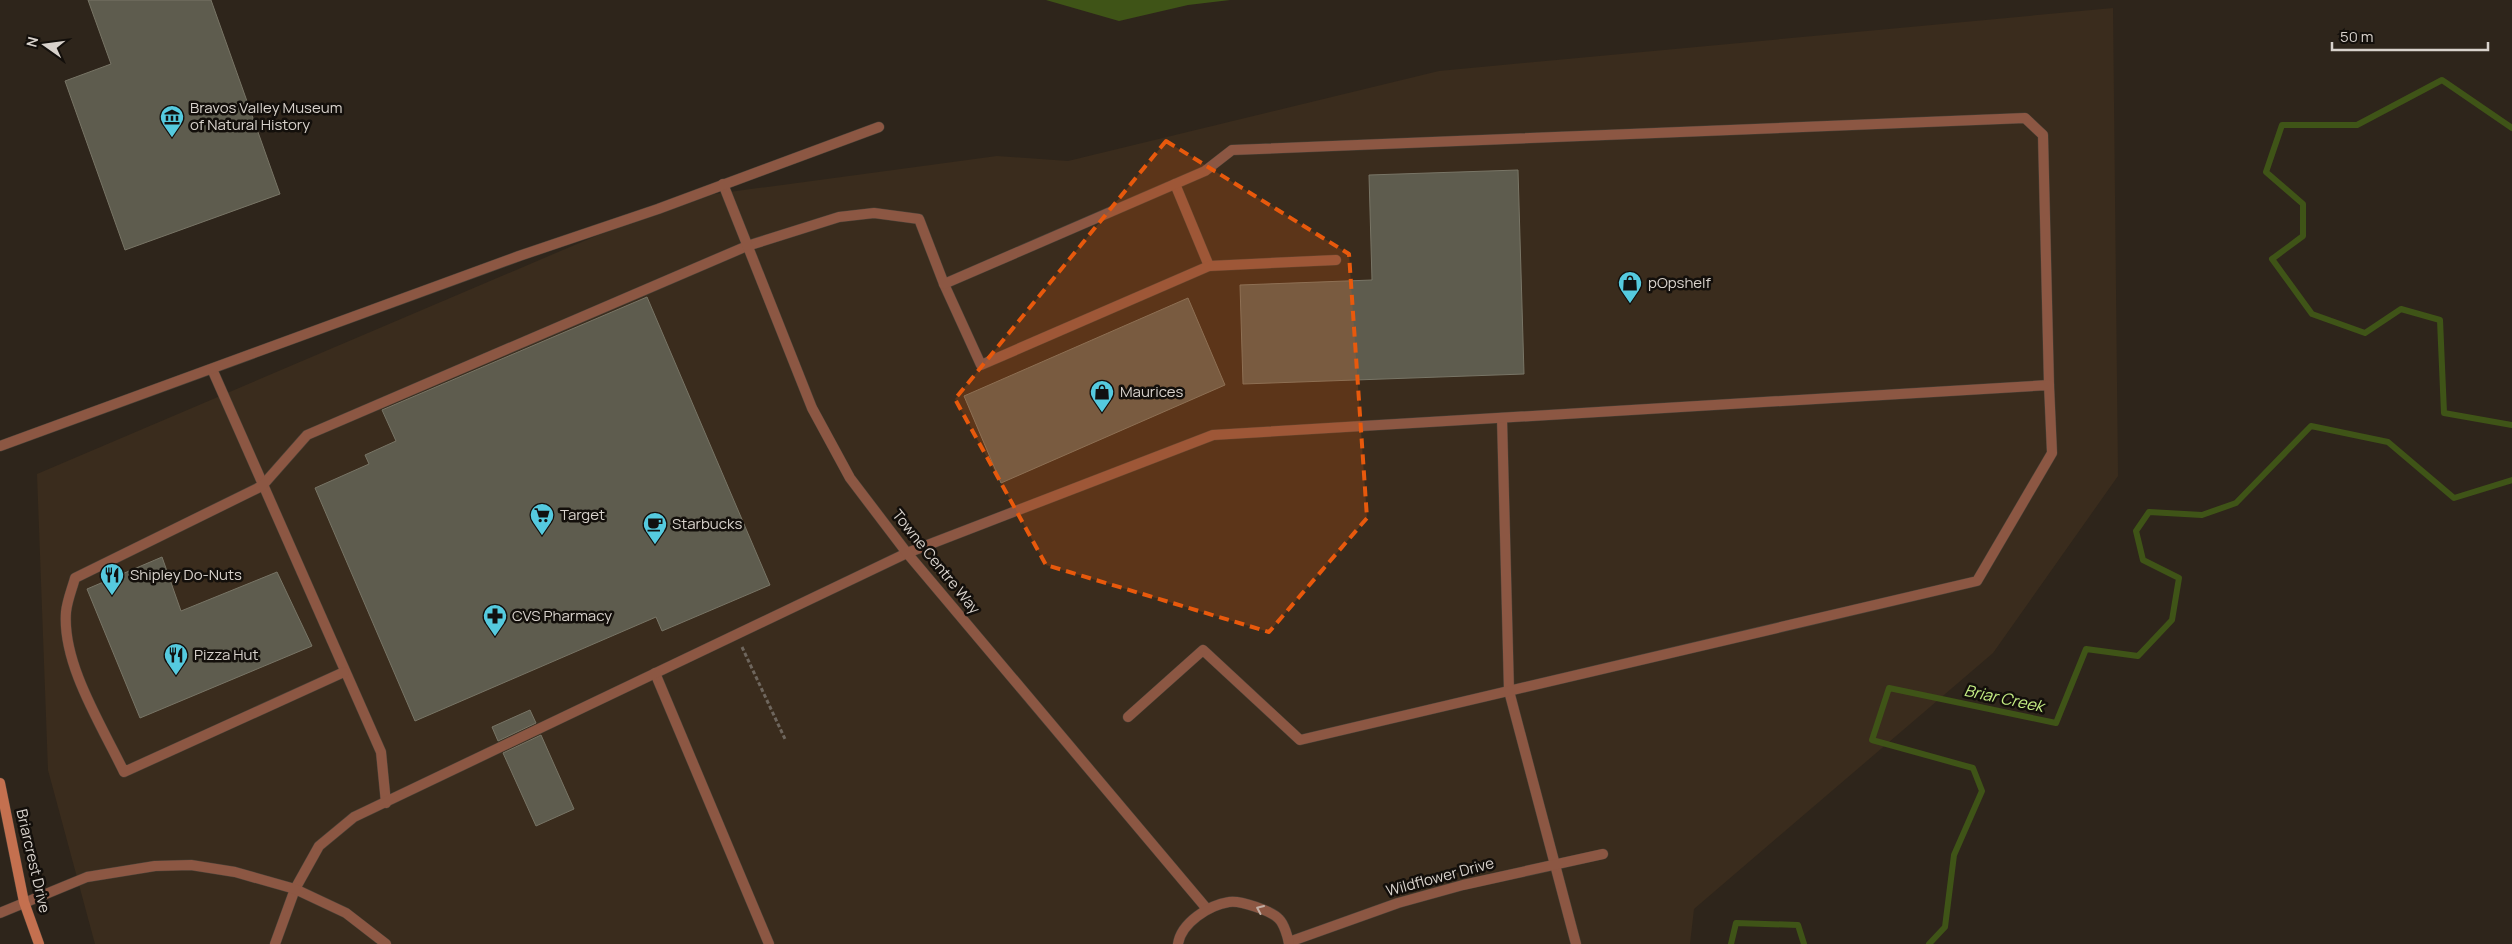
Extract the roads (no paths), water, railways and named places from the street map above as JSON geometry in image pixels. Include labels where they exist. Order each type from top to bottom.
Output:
[{"type":"main road","name":"Briarcrest Drive","points":[[0,783],[24,902],[39,944]]},
{"type":"street","points":[[944,284],[1205,171],[1232,150],[2025,118],[2043,135],[2052,453],[1977,581],[1300,740],[1203,650],[1128,716]]},
{"type":"street","points":[[0,446],[519,256],[658,209],[879,127]]},
{"type":"street","name":"Towne Centre Way","points":[[723,184],[812,408],[850,478],[907,553],[1207,909]]},
{"type":"street","points":[[1176,184],[1209,266]]},
{"type":"street","points":[[344,672],[124,772],[82,684],[70,651],[66,612],[75,578],[262,486],[307,435],[747,246],[839,217],[874,213],[919,219],[944,284],[981,365],[1209,266],[1336,260]]},
{"type":"street","points":[[212,369],[344,672],[381,752],[386,803]]},
{"type":"street","points":[[275,944],[295,889],[319,846],[354,817],[907,553],[1213,435],[2049,385]]},
{"type":"street","points":[[1502,418],[1509,691],[1553,865],[1576,944]]},
{"type":"street","points":[[655,673],[769,944]]},
{"type":"street","name":"Wildflower Drive","points":[[1289,943],[1398,903],[1463,885],[1603,854]]},
{"type":"street","points":[[0,913],[87,878],[155,866],[191,865],[235,872],[295,889],[346,913],[386,944]]},
{"type":"street","points":[[1178,944],[1189,924],[1207,909],[1230,901],[1257,907],[1279,919],[1289,943]]},
{"type":"waterway","name":"Briar Creek","points":[[2512,128],[2442,80],[2357,125],[2282,125],[2266,172],[2303,204],[2303,236],[2272,259],[2312,314],[2365,333],[2401,309],[2440,320],[2444,413],[2512,425]]},
{"type":"waterway","name":"Briar Creek","points":[[1929,944],[1945,927],[1954,855],[1982,791],[1973,768],[1872,740],[1889,688],[2056,723],[2086,649],[2138,656],[2172,620],[2179,578],[2143,560],[2136,531],[2149,512],[2202,515],[2236,503],[2311,426],[2388,442],[2454,498],[2512,480]]},
{"type":"waterway","name":"Briar Creek","points":[[1731,944],[1736,923],[1798,925],[1804,944]]},
{"type":"place","name":"Bravos Valley Museum of Natural History","points":[[172,138]]},
{"type":"place","name":"pOpshelf","points":[[1630,304]]},
{"type":"place","name":"Maurices","points":[[1102,413]]},
{"type":"place","name":"Target","points":[[542,536]]},
{"type":"place","name":"Starbucks","points":[[655,545]]},
{"type":"place","name":"Shipley Do-Nuts","points":[[112,596]]},
{"type":"place","name":"CVS Pharmacy","points":[[495,637]]},
{"type":"place","name":"Pizza Hut","points":[[176,676]]}]
